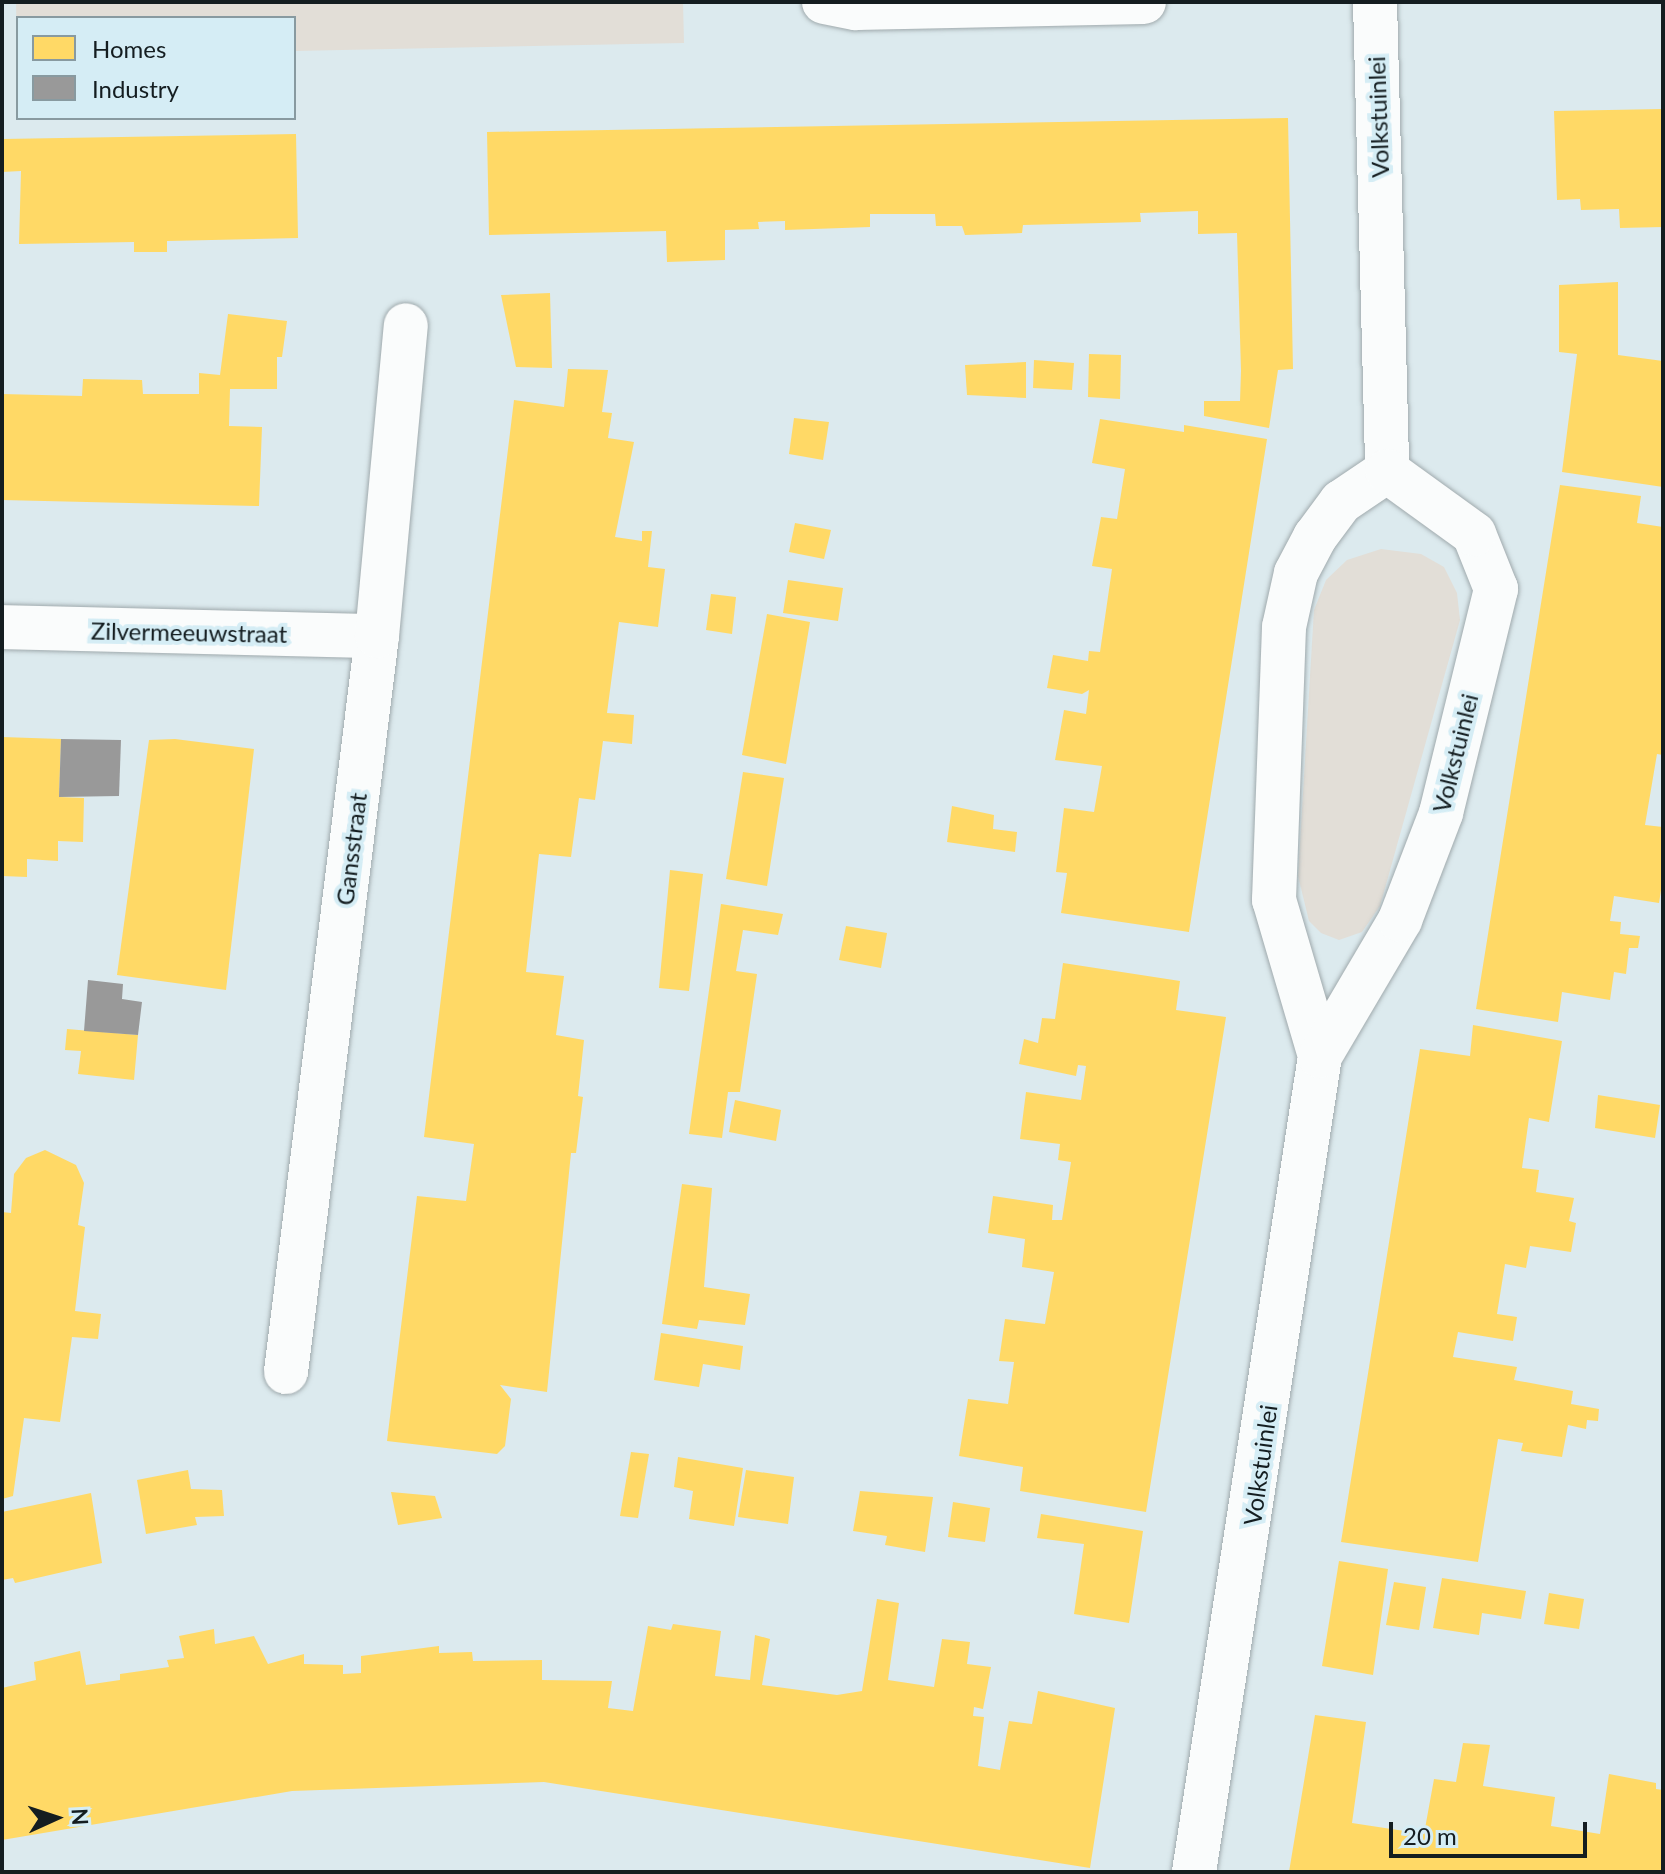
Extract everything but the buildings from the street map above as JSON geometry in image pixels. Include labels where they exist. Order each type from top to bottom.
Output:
[{"type":"street","points":[[824,2],[856,8],[1144,2]]},
{"type":"street","name":"Volkstuinlei","points":[[1375,2],[1387,471]]},
{"type":"street","name":"Gansstraat","points":[[286,1372],[377,636],[406,325]]},
{"type":"street","name":"Volkstuinlei","points":[[1194,1872],[1320,1056],[1400,920],[1441,813],[1496,589],[1474,534],[1387,471]]},
{"type":"street","name":"Volkstuinlei","points":[[1320,1056],[1274,900],[1284,627],[1296,573],[1315,537],[1341,502],[1387,471]]},
{"type":"street","name":"Zilvermeeuwstraat","points":[[2,627],[377,636]]},
{"type":"shaded area","points":[[16,2],[683,2],[684,43],[296,51],[296,16],[16,16]]},
{"type":"shaded area","points":[[1381,549],[1421,554],[1444,567],[1457,593],[1460,620],[1380,906],[1362,932],[1339,940],[1321,933],[1309,921],[1298,876],[1314,610],[1326,580],[1347,560]]}]
